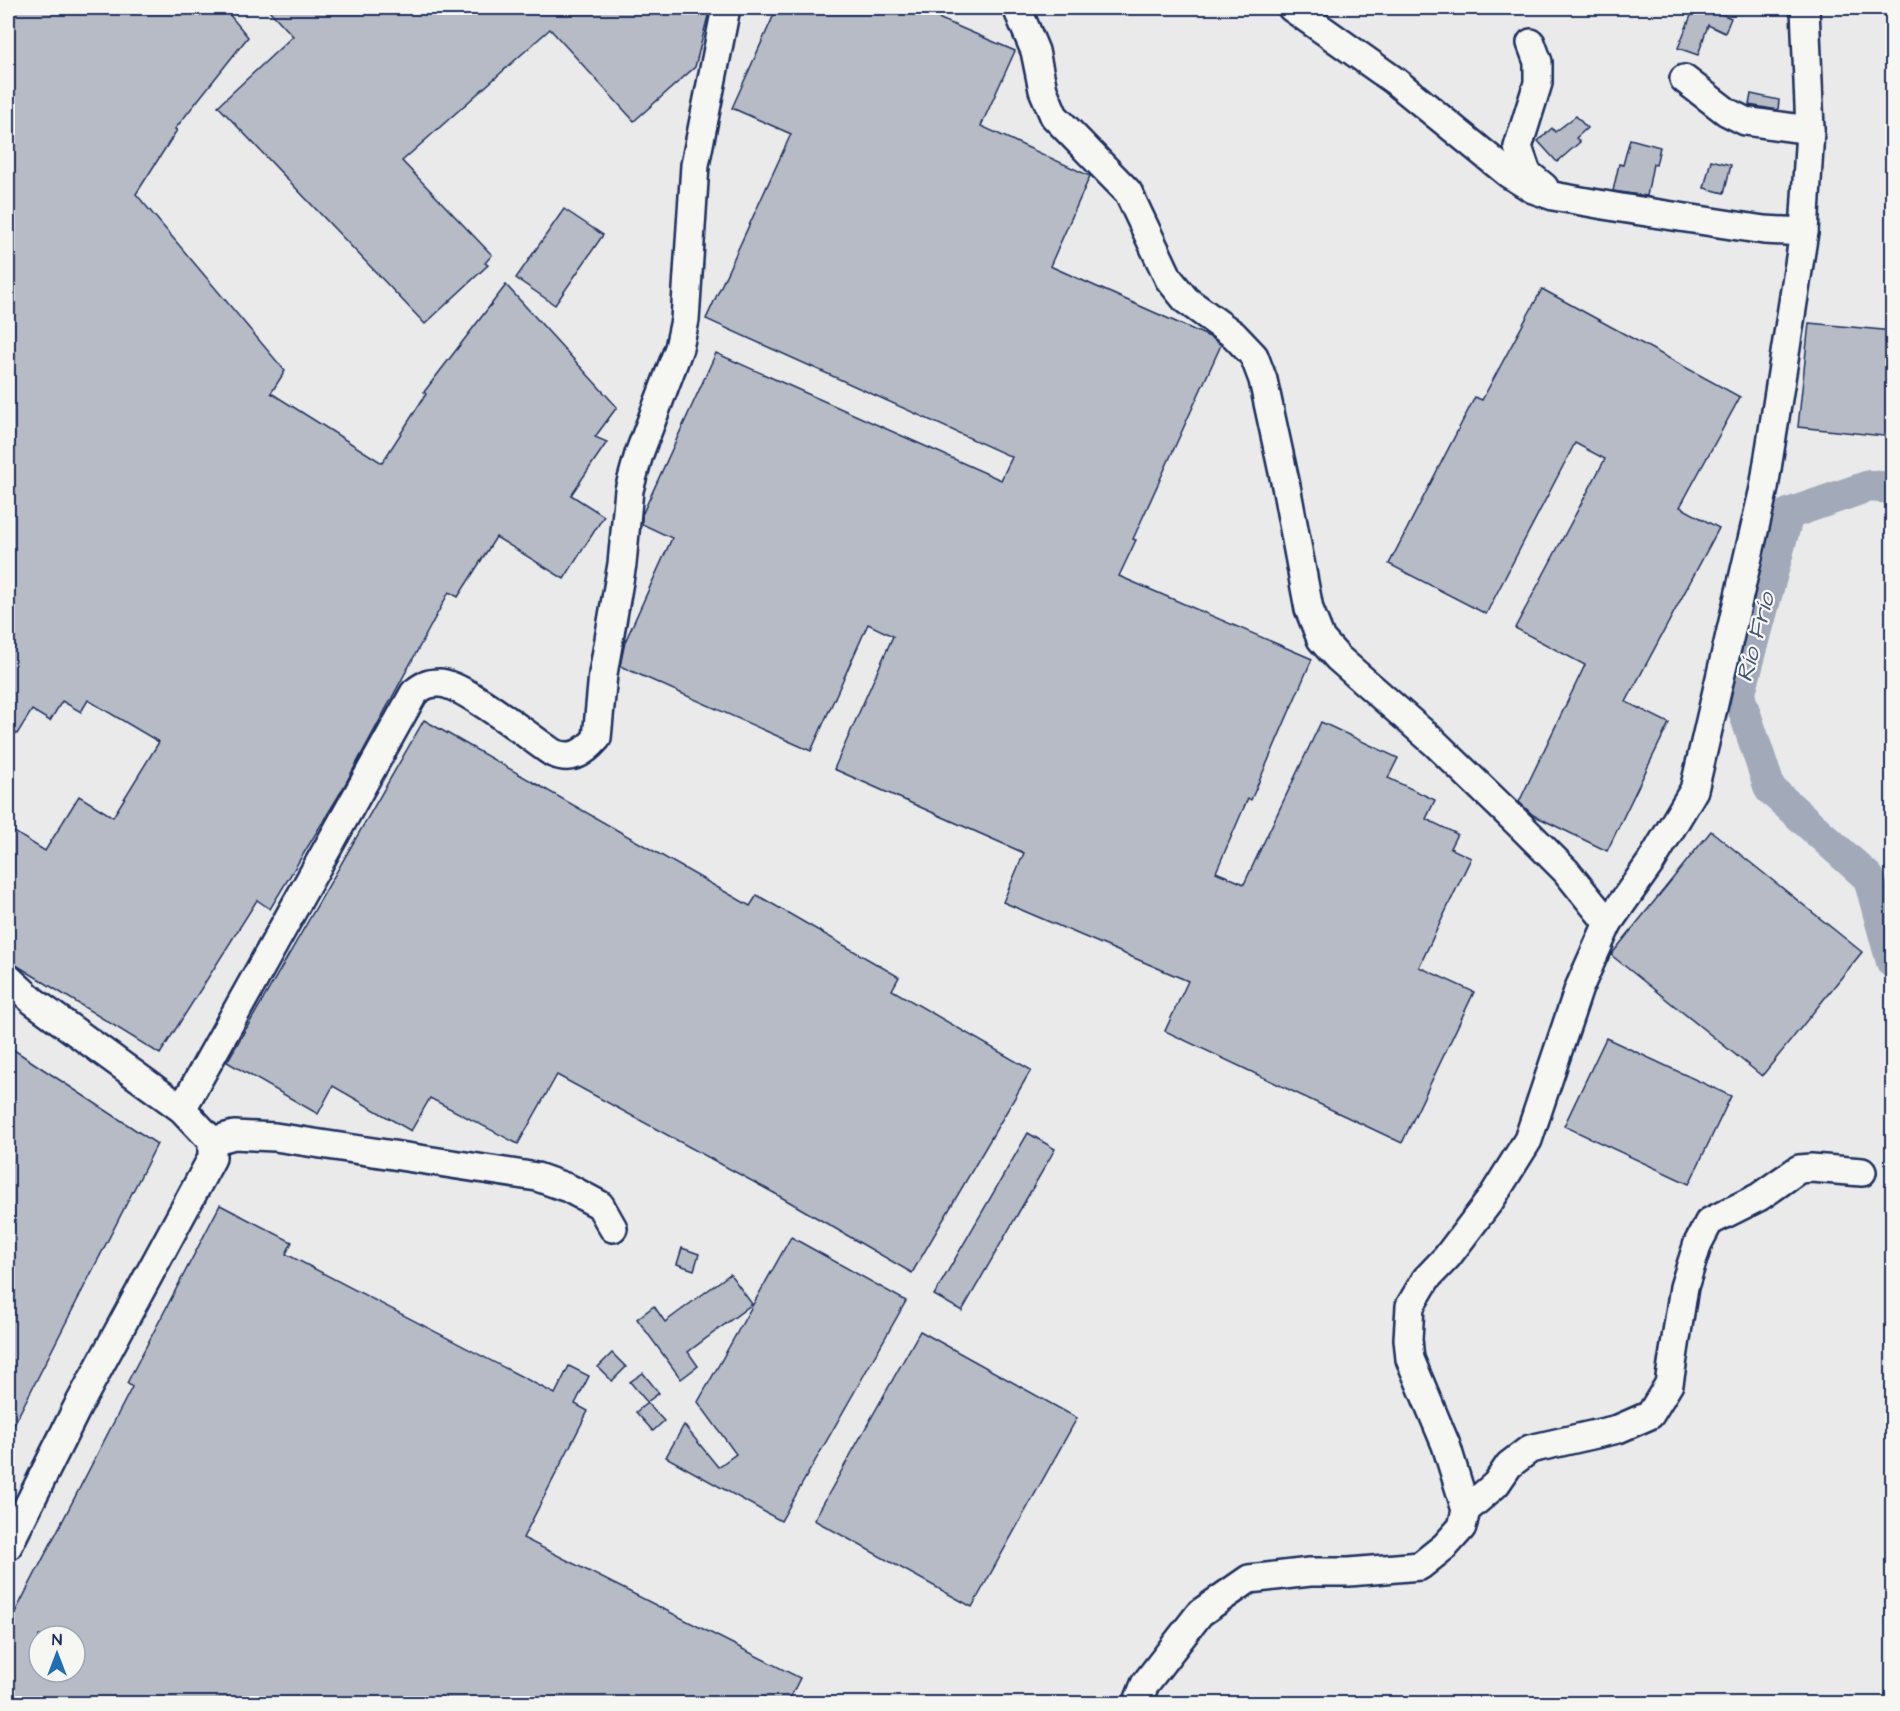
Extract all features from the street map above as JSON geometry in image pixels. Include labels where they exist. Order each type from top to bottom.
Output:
[{"type":"street","points":[[182,1109],[414,693],[423,685],[440,683],[459,689],[553,753],[563,757],[577,755],[597,738],[603,674],[622,564],[629,490],[639,454],[679,348],[685,320],[695,165],[726,8]]},
{"type":"street","points":[[1017,8],[1035,51],[1043,90],[1054,116],[1128,192],[1169,279],[1186,300],[1234,335],[1254,356],[1263,380],[1309,609],[1321,639],[1338,658],[1435,743],[1522,827],[1566,871],[1608,923]]},
{"type":"street","points":[[1292,8],[1395,81],[1509,174],[1533,189],[1553,196],[1764,230],[1804,232]]},
{"type":"street","points":[[1137,1704],[1145,1684],[1200,1612],[1249,1579],[1310,1572],[1420,1566],[1455,1536],[1462,1527],[1466,1510],[1446,1445],[1410,1359],[1408,1339],[1410,1306],[1426,1279],[1447,1257],[1491,1199],[1528,1140],[1580,988],[1608,923],[1651,862],[1694,790],[1764,488],[1804,232],[1810,130],[1805,8]]},
{"type":"street","points":[[1531,43],[1538,62],[1538,83],[1518,147],[1527,173],[1553,196]]},
{"type":"street","points":[[1684,79],[1727,112],[1745,122],[1810,130]]},
{"type":"street","points":[[8,978],[33,1001],[182,1109],[212,1141],[212,1158],[76,1408],[8,1546]]},
{"type":"street","points":[[212,1141],[234,1135],[275,1137],[537,1177],[568,1188],[600,1205],[613,1228]]},
{"type":"street","points":[[1466,1510],[1496,1484],[1509,1465],[1530,1449],[1618,1429],[1650,1415],[1669,1384],[1684,1287],[1698,1243],[1709,1222],[1759,1197],[1799,1169],[1862,1172]]},
{"type":"building","points":[[8,8],[224,8],[248,37],[175,129],[177,130],[136,194],[285,371],[271,393],[382,463],[426,394],[424,392],[506,285],[617,407],[595,437],[607,442],[571,495],[604,516],[564,579],[496,537],[458,597],[449,592],[341,792],[270,909],[257,900],[160,1054],[8,960],[8,828],[45,851],[79,796],[113,817],[159,742],[88,700],[81,712],[62,701],[50,721],[32,710],[17,734],[8,728]]},
{"type":"building","points":[[267,8],[710,8],[695,67],[634,121],[550,29],[402,161],[492,255],[485,263],[488,265],[425,324],[218,106],[293,36]]},
{"type":"building","points":[[777,8],[915,8],[1015,51],[981,126],[1090,176],[1050,266],[1212,338],[1221,345],[1133,539],[1136,540],[1119,576],[1312,659],[1251,800],[1248,798],[1216,872],[1244,884],[1321,722],[1398,758],[1388,778],[1435,800],[1426,819],[1457,834],[1450,848],[1471,858],[1419,967],[1474,992],[1402,1143],[1165,1031],[1188,981],[1003,902],[1024,853],[834,769],[893,636],[868,624],[811,751],[620,666],[625,642],[672,538],[642,524],[642,515],[716,353],[1001,480],[1012,457],[706,319],[791,134],[732,108]]},
{"type":"building","points":[[1694,8],[1707,8],[1731,18],[1725,33],[1708,25],[1698,55],[1678,48]]},
{"type":"building","points":[[1751,94],[1779,100],[1778,110],[1749,105]]},
{"type":"building","points":[[1576,116],[1587,128],[1576,138],[1580,142],[1557,162],[1538,141],[1552,128],[1555,132]]},
{"type":"building","points":[[1630,139],[1660,147],[1656,165],[1653,164],[1647,196],[1613,191],[1619,164],[1623,165]]},
{"type":"building","points":[[1711,160],[1731,165],[1724,193],[1704,188]]},
{"type":"building","points":[[564,209],[603,235],[555,305],[516,278]]},
{"type":"building","points":[[1542,289],[1740,397],[1680,507],[1719,528],[1626,702],[1669,723],[1607,851],[1533,815],[1519,802],[1585,665],[1515,628],[1605,459],[1575,443],[1486,614],[1389,564],[1475,397],[1482,400]]},
{"type":"building","points":[[1809,323],[1893,331],[1893,437],[1798,427]]},
{"type":"building","points":[[424,720],[750,906],[757,895],[899,977],[892,990],[1031,1070],[912,1273],[774,1193],[557,1075],[518,1144],[430,1098],[411,1131],[333,1086],[318,1114],[227,1062]]},
{"type":"building","points":[[1711,831],[1862,952],[1762,1076],[1611,955]]},
{"type":"building","points":[[1606,1038],[1731,1096],[1689,1184],[1564,1126]]},
{"type":"building","points":[[8,1046],[157,1144],[8,1436]]},
{"type":"building","points":[[1028,1133],[1055,1149],[962,1311],[934,1295]]},
{"type":"building","points":[[220,1205],[292,1242],[286,1254],[555,1394],[569,1366],[589,1376],[575,1404],[588,1411],[523,1538],[800,1678],[787,1704],[8,1704],[8,1626],[132,1387],[127,1383]]},
{"type":"building","points":[[791,1237],[906,1301],[781,1521],[666,1457],[684,1425],[718,1467],[736,1454],[698,1402]]},
{"type":"building","points":[[682,1248],[699,1254],[694,1270],[677,1264]]},
{"type":"building","points":[[730,1274],[752,1304],[688,1352],[698,1366],[681,1379],[637,1319],[654,1306],[665,1322]]},
{"type":"building","points":[[920,1331],[1077,1418],[972,1607],[814,1520]]},
{"type":"building","points":[[612,1353],[626,1367],[612,1381],[598,1367]]},
{"type":"building","points":[[643,1373],[659,1393],[647,1402],[630,1382]]},
{"type":"building","points":[[647,1403],[664,1421],[653,1431],[636,1412]]},
{"type":"waterway","name":"Río Frío","points":[[1892,488],[1869,486],[1788,514],[1739,696],[1770,789],[1869,878],[1892,962]]}]
